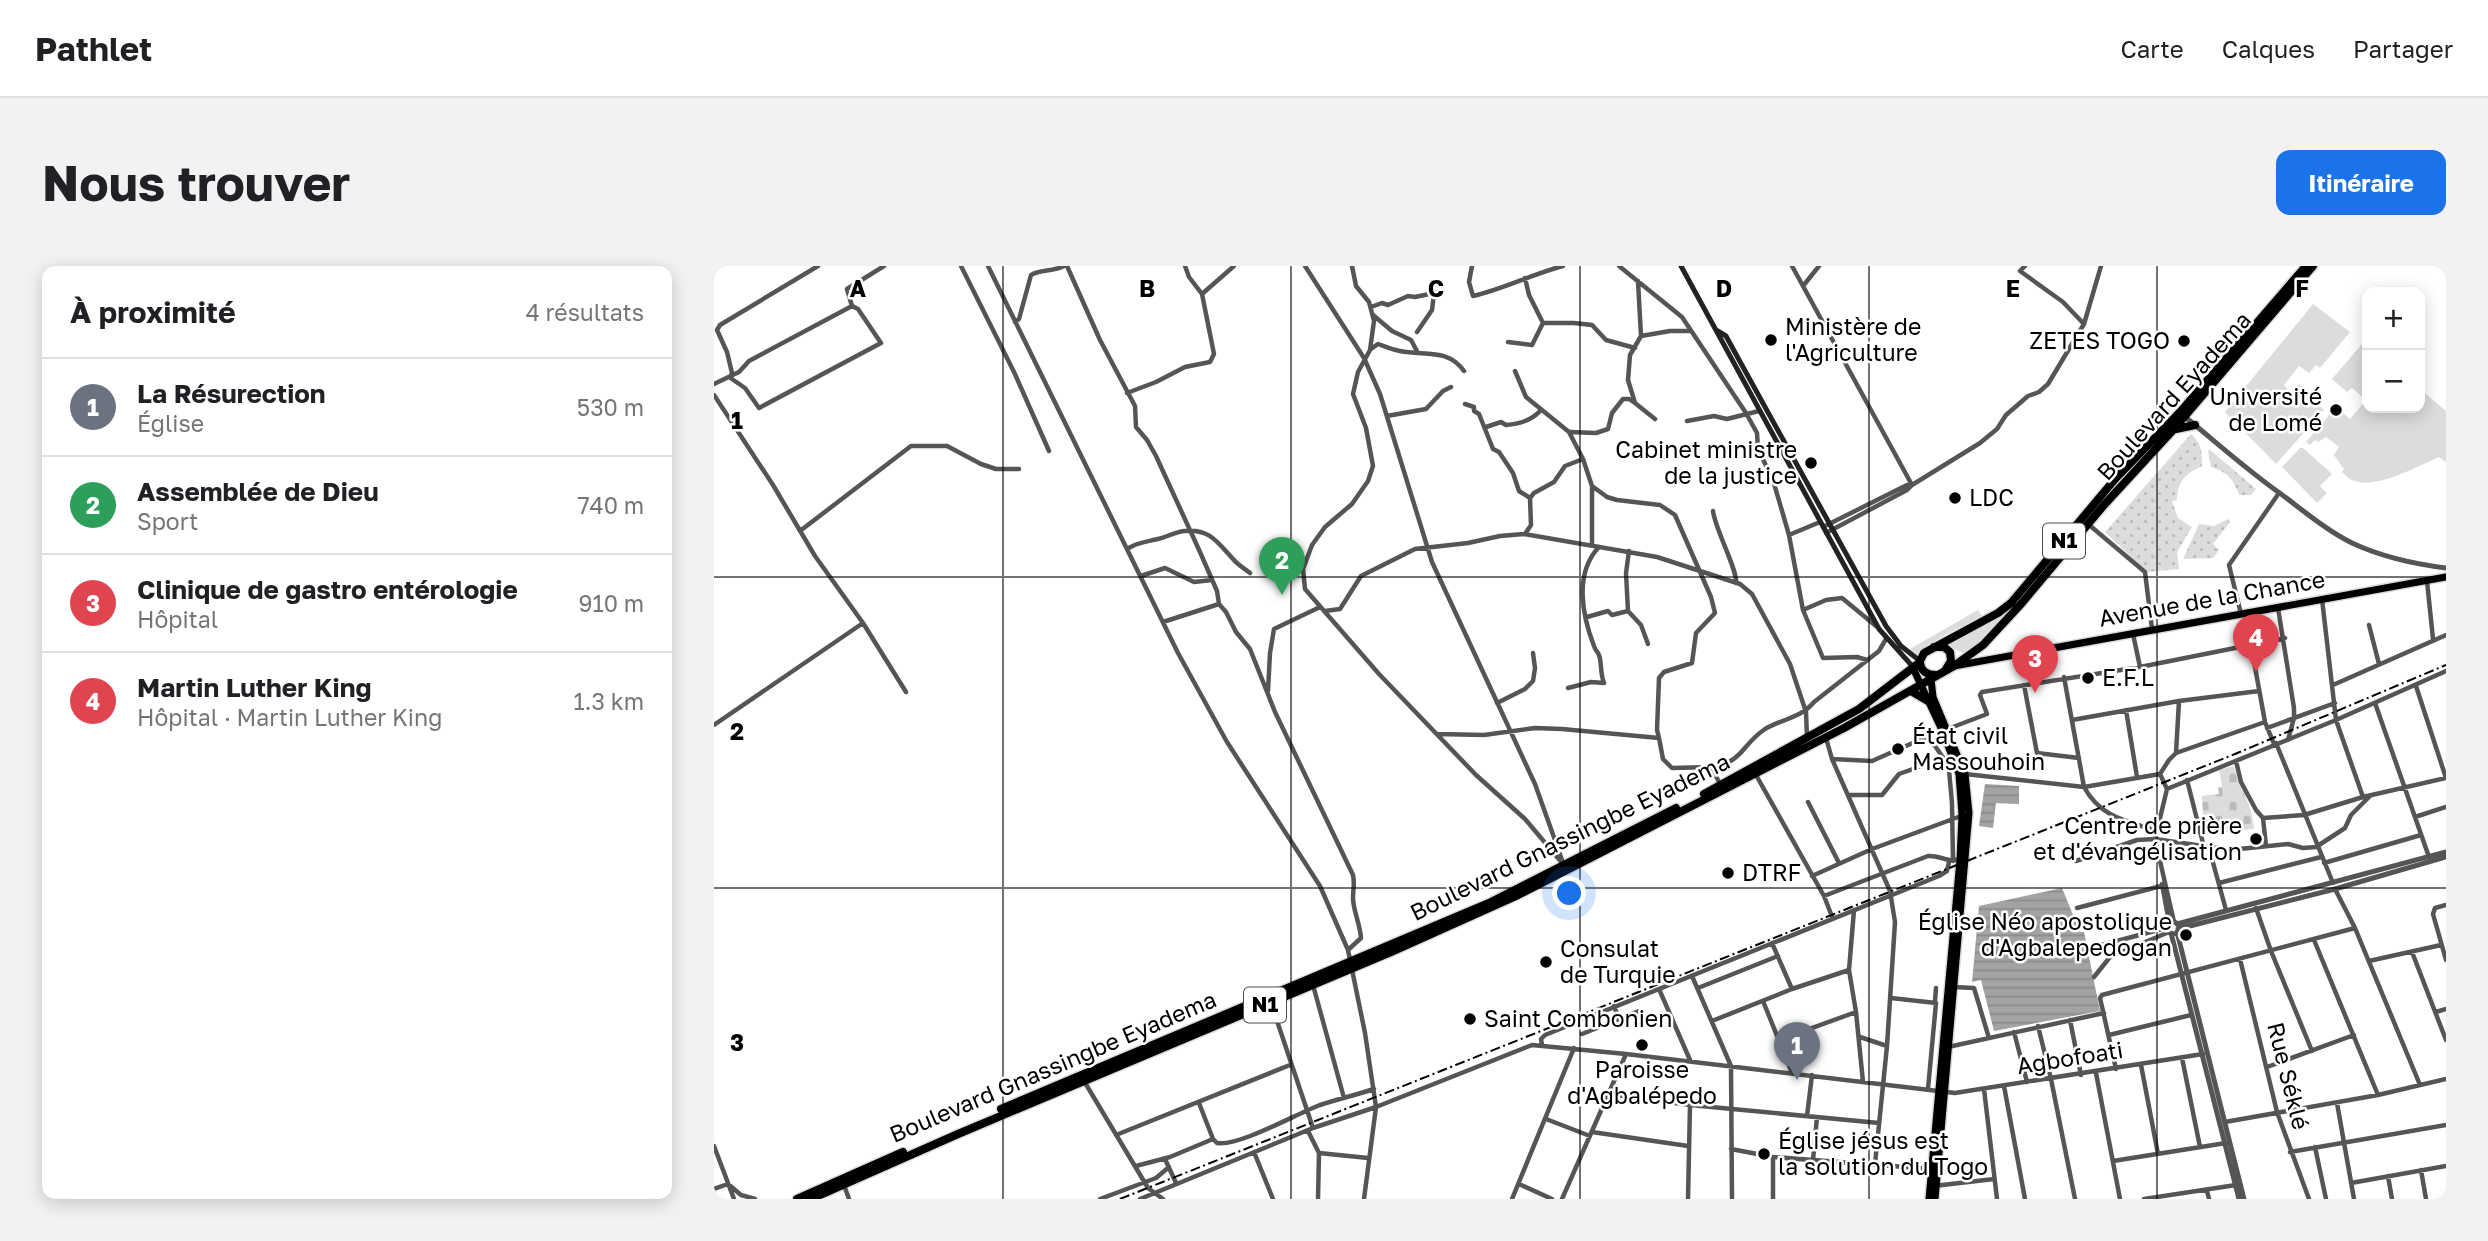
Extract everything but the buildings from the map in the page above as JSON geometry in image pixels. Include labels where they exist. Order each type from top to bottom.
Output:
[{"type":"highway","name":"Boulevard Eyadema","points":[[1931,648],[1998,613],[2011,603],[2111,485],[2184,413],[2306,266]]},
{"type":"highway","name":"Boulevard Eyadema","points":[[1950,668],[1983,645],[2006,621],[2313,266]]},
{"type":"highway","points":[[2173,430],[2197,424],[2196,404]]},
{"type":"highway","points":[[1931,648],[1941,646],[1948,650],[1950,668]]},
{"type":"highway","name":"N1","points":[[1918,665],[1924,653],[1931,648]]},
{"type":"highway","points":[[1918,665],[1933,677]]},
{"type":"highway","name":"Boulevard Gnassingbe Eyadema","points":[[797,1199],[917,1145],[1470,918],[1722,788],[1807,739],[1824,734],[1918,665]]},
{"type":"highway","name":"N1","points":[[1933,677],[1950,668]]},
{"type":"highway","name":"Boulevard Gnassingbe Eyadema","points":[[1722,788],[1755,774],[1824,734],[1911,691],[1933,677]]},
{"type":"highway","points":[[1911,691],[1928,701]]},
{"type":"highway","name":"Boulevard Gnassingbe Eyadema","points":[[811,1199],[1313,984],[1351,965]]},
{"type":"main road","points":[[1681,266],[1759,411],[1900,650]]},
{"type":"main road","points":[[1716,330],[1726,336],[1734,350],[1879,629],[1886,639],[1918,665],[1921,685],[1945,730]]},
{"type":"main road","points":[[2443,568],[2444,578]]},
{"type":"main road","name":"Avenue de la Chance","points":[[1987,658],[2444,578]]},
{"type":"main road","points":[[1948,650],[1967,657],[1987,658]]},
{"type":"main road","points":[[1950,668],[1987,658]]},
{"type":"main road","points":[[1933,677],[1933,697],[1957,772],[1966,814],[1957,861],[1947,1047],[1932,1169],[1934,1199]]},
{"type":"main road","points":[[1929,1199],[1933,1186],[1950,988]]},
{"type":"street","points":[[729,377],[732,373],[727,352],[717,330],[720,325],[818,266]]},
{"type":"street","points":[[729,377],[745,388],[759,408],[881,343],[858,309],[852,306],[847,289],[884,266]]},
{"type":"street","points":[[961,266],[1014,372],[1049,451]]},
{"type":"street","points":[[988,266],[1163,622],[1227,742],[1320,886],[1348,950],[1365,1032],[1376,1107],[1364,1199]]},
{"type":"street","points":[[1015,322],[1019,319],[1031,275],[1056,271],[1066,266],[1135,406],[1136,427],[1156,456],[1212,580],[1219,604],[1250,649],[1268,696],[1353,875],[1353,897],[1361,938],[1348,950]]},
{"type":"street","points":[[1127,393],[1150,385],[1185,367],[1210,362],[1214,354],[1202,294],[1189,277],[1185,266]]},
{"type":"street","points":[[1202,294],[1234,266]]},
{"type":"street","points":[[1304,266],[1364,358],[1387,416],[1432,562],[1535,784],[1566,869]]},
{"type":"street","points":[[1352,266],[1356,286],[1371,307],[1373,315],[1374,334],[1370,350]]},
{"type":"street","points":[[1472,266],[1469,282],[1473,296],[1513,285],[1525,278],[1563,266]]},
{"type":"street","points":[[1619,266],[1682,317],[1757,433],[1758,449],[1773,480],[1789,535],[1803,610],[1823,658],[1857,657],[1867,660]]},
{"type":"street","points":[[1792,266],[1912,485]]},
{"type":"street","points":[[1803,286],[1819,266]]},
{"type":"street","points":[[2025,266],[2020,271],[2063,302],[2084,324]]},
{"type":"street","points":[[1789,535],[1826,527],[1907,491],[1912,485],[1980,443],[2028,396],[2039,393],[2048,384],[2084,324],[2101,266]]},
{"type":"street","points":[[1525,278],[1543,323]]},
{"type":"street","points":[[1634,403],[1629,380],[1630,355],[1640,336],[1638,281]]},
{"type":"street","points":[[1371,307],[1382,303],[1388,305],[1408,296],[1437,293],[1433,310],[1417,332]]},
{"type":"street","points":[[714,384],[739,372],[749,360],[852,306]]},
{"type":"street","points":[[1373,315],[1392,331],[1411,340],[1419,354]]},
{"type":"street","points":[[1508,342],[1532,345],[1543,323]]},
{"type":"street","points":[[1543,323],[1592,325],[1606,341],[1635,348]]},
{"type":"street","points":[[1640,336],[1670,331],[1692,331]]},
{"type":"street","points":[[1464,371],[1457,362],[1446,356],[1393,350],[1378,344],[1364,358],[1355,380],[1353,394],[1366,428],[1373,466],[1366,484],[1352,504],[1320,533],[1305,559],[1303,569],[1306,589],[1379,674],[1472,772],[1525,818],[1566,869]]},
{"type":"street","points":[[1515,371],[1526,397],[1569,432],[1583,459],[1592,485],[1592,545]]},
{"type":"street","points":[[1387,416],[1426,409],[1443,391],[1451,387]]},
{"type":"street","points":[[714,395],[815,556],[863,623],[906,692]]},
{"type":"street","points":[[1569,432],[1596,433],[1608,429],[1612,413],[1623,399],[1629,399],[1655,419]]},
{"type":"street","points":[[1465,404],[1474,407],[1474,411],[1479,414],[1493,449],[1499,452],[1513,473],[1519,491],[1530,498]]},
{"type":"street","points":[[1486,427],[1501,422],[1506,425],[1523,421],[1540,411]]},
{"type":"street","points":[[1687,421],[1714,415],[1727,419],[1759,411]]},
{"type":"street","points":[[2184,413],[2308,515],[2352,542],[2405,561],[2443,568]]},
{"type":"street","points":[[800,531],[911,446],[947,446],[989,467],[1020,469]]},
{"type":"street","points":[[1525,534],[1531,525],[1530,498],[1554,482],[1565,466],[1583,459]]},
{"type":"street","points":[[1592,485],[1607,497],[1660,505],[1670,510],[1675,515],[1711,597],[1715,613],[1696,633],[1692,663],[1664,672],[1659,678],[1657,730],[1662,759],[1672,768],[1711,766],[1735,759],[1754,737],[1806,712],[1814,702],[1879,650],[1886,639]]},
{"type":"street","points":[[2241,614],[2229,565],[2280,493]]},
{"type":"street","points":[[1713,511],[1726,553],[1737,576],[1735,583]]},
{"type":"street","points":[[2088,523],[2145,572],[2152,629]]},
{"type":"street","points":[[1127,549],[1146,540],[1198,531],[1217,540],[1233,559],[1250,573]]},
{"type":"street","points":[[1268,696],[1274,629],[1322,610],[1340,609],[1362,576],[1402,554],[1428,547],[1525,534],[1657,557],[1740,584],[1752,594],[1790,664],[1806,712],[1807,739]]},
{"type":"street","points":[[1569,688],[1591,682],[1604,683],[1600,672],[1600,655],[1595,650],[1581,592],[1589,558],[1600,547]]},
{"type":"street","points":[[1629,551],[1626,573],[1628,611],[1646,633],[1648,644]]},
{"type":"street","points":[[1141,576],[1165,568],[1194,582],[1212,580]]},
{"type":"street","points":[[2427,581],[2433,639]]},
{"type":"street","points":[[1803,610],[1826,600],[1842,598],[1879,629]]},
{"type":"street","points":[[2322,599],[2336,720],[2363,797]]},
{"type":"street","points":[[1163,622],[1219,604]]},
{"type":"street","points":[[2278,608],[2285,638],[2294,718],[2288,740]]},
{"type":"street","points":[[1587,617],[1608,611],[1612,615],[1628,611]]},
{"type":"street","points":[[714,725],[863,623]]},
{"type":"street","points":[[2368,625],[2379,664]]},
{"type":"street","points":[[2133,633],[2140,667]]},
{"type":"street","points":[[2333,685],[2446,635]]},
{"type":"street","points":[[1945,730],[1987,714],[1982,692],[2140,667],[2285,638]]},
{"type":"street","points":[[2251,645],[2266,725],[2420,1085]]},
{"type":"street","points":[[1497,703],[1525,689],[1533,681],[1533,653]]},
{"type":"street","points":[[2170,787],[2336,720],[2446,671]]},
{"type":"street","points":[[2064,677],[2084,788],[2098,808],[2158,831]]},
{"type":"street","points":[[2024,685],[2037,753],[2079,758]]},
{"type":"street","points":[[2263,818],[2304,815],[2363,797],[2446,778],[2416,686]]},
{"type":"street","points":[[2072,720],[2179,701],[2259,691]]},
{"type":"street","points":[[2176,753],[2179,701]]},
{"type":"street","points":[[1832,759],[1871,761],[1924,738],[1935,746],[1957,772],[2084,788],[2160,774],[2176,753],[2294,718],[2335,702]]},
{"type":"street","points":[[2375,703],[2429,859]]},
{"type":"street","points":[[2126,710],[2137,777]]},
{"type":"street","points":[[1436,734],[1511,733],[1535,728],[1659,737]]},
{"type":"street","points":[[1824,734],[1832,759],[1892,896],[1895,946],[1875,1164]]},
{"type":"street","points":[[1849,794],[1882,795],[1899,774],[1944,759]]},
{"type":"street","points":[[2236,761],[2241,782],[2263,818],[2266,846]]},
{"type":"street","points":[[1711,766],[1722,788]]},
{"type":"street","points":[[1957,772],[1953,819],[1957,861]]},
{"type":"street","points":[[1755,774],[1824,896],[1833,919]]},
{"type":"street","points":[[2160,774],[2170,787]]},
{"type":"street","points":[[2187,780],[2227,910]]},
{"type":"street","points":[[2170,787],[2155,839],[2173,928],[2239,1199]]},
{"type":"street","points":[[2076,861],[2137,840],[2155,839],[2230,850],[2288,844],[2303,848],[2316,847],[2345,828],[2350,815],[2370,796]]},
{"type":"street","points":[[1808,802],[1839,863]]},
{"type":"street","points":[[2415,817],[2446,807]]},
{"type":"street","points":[[1812,876],[1871,849],[1966,814]]},
{"type":"street","points":[[2219,883],[2421,835]]},
{"type":"street","points":[[2090,948],[2334,886],[2446,852]]},
{"type":"street","points":[[1824,896],[1928,856],[1957,861]]},
{"type":"street","points":[[2429,859],[2446,857]]},
{"type":"street","points":[[1140,1199],[1311,1129],[1376,1107],[1532,1045],[1542,1045],[1541,1039],[1545,1035],[1892,896],[1944,873],[1957,861]]},
{"type":"street","points":[[2077,908],[2163,884]]},
{"type":"street","points":[[2094,977],[2110,957],[2173,928],[2227,910],[2255,905]]},
{"type":"street","points":[[2255,905],[2312,1051]]},
{"type":"street","points":[[2446,905],[2435,908],[2433,914],[2446,960]]},
{"type":"street","points":[[1854,910],[1849,970],[1860,1037],[1863,1082]]},
{"type":"street","points":[[2116,1069],[2100,998],[2102,995],[2355,928]]},
{"type":"street","points":[[2314,940],[2378,1095]]},
{"type":"street","points":[[1772,943],[1793,989]]},
{"type":"street","points":[[2369,961],[2441,945]]},
{"type":"street","points":[[2412,952],[2446,1040]]},
{"type":"street","points":[[1698,988],[1778,956]]},
{"type":"street","name":"Rue Séklé","points":[[2241,959],[2277,1112],[2309,1199]]},
{"type":"street","points":[[1712,1021],[1849,970]]},
{"type":"street","points":[[2184,973],[2192,1015],[2225,1122],[2227,1143]]},
{"type":"street","points":[[1692,976],[1731,1066],[1732,1199]]},
{"type":"street","points":[[1313,984],[1344,1098]]},
{"type":"street","points":[[1928,1089],[1937,1006],[1936,988]]},
{"type":"street","points":[[1950,988],[1974,988],[1989,1038]]},
{"type":"street","points":[[1659,989],[1690,1061]]},
{"type":"street","points":[[1891,998],[1935,1001]]},
{"type":"street","points":[[1763,1001],[1792,1073]]},
{"type":"street","points":[[1270,1002],[1318,1153],[1318,1199]]},
{"type":"street","points":[[1614,1006],[1619,1019]]},
{"type":"street","points":[[2436,1012],[2446,1009]]},
{"type":"street","points":[[1582,1034],[1639,1011]]},
{"type":"street","points":[[1779,1040],[1856,1012]]},
{"type":"street","points":[[1947,1047],[2104,1013]]},
{"type":"street","points":[[2109,1035],[2192,1015]]},
{"type":"street","points":[[2070,1020],[2081,1074]]},
{"type":"street","points":[[2038,1026],[2075,1199]]},
{"type":"street","points":[[2014,1032],[2027,1082]]},
{"type":"street","points":[[2267,1067],[2354,1035]]},
{"type":"street","points":[[1860,1037],[1887,1046]]},
{"type":"street","name":"Agbofoati","points":[[1542,1045],[1959,1093],[2204,1054]]},
{"type":"street","points":[[1513,1199],[1574,1048]]},
{"type":"street","points":[[1562,1199],[1626,1054]]},
{"type":"street","points":[[2182,1058],[2200,1147]]},
{"type":"street","points":[[1116,1135],[1290,1065]]},
{"type":"street","points":[[2141,1065],[2158,1154]]},
{"type":"street","points":[[2096,1073],[2120,1199]]},
{"type":"street","points":[[1807,1115],[1812,1075]]},
{"type":"street","points":[[2225,1122],[2378,1095],[2446,1079]]},
{"type":"street","points":[[1084,1081],[1145,1183],[1163,1199]]},
{"type":"street","points":[[2004,1086],[2025,1199]]},
{"type":"street","points":[[1199,1102],[1213,1139],[1220,1144],[1241,1139],[1306,1111],[1374,1089]]},
{"type":"street","points":[[1984,1089],[1997,1199]]},
{"type":"street","points":[[1609,1094],[1690,1105],[1879,1123]]},
{"type":"street","points":[[2337,1102],[2354,1199]]},
{"type":"street","points":[[1688,1199],[1690,1105]]},
{"type":"street","points":[[1813,1160],[1817,1117]]},
{"type":"street","points":[[1546,1119],[1591,1134],[1688,1146]]},
{"type":"street","points":[[2290,1152],[2446,1125]]},
{"type":"street","points":[[1136,1166],[1213,1139]]},
{"type":"street","points":[[2113,1161],[2227,1143]]},
{"type":"street","points":[[2315,1147],[2326,1199]]},
{"type":"street","points":[[1731,1149],[1773,1157],[1932,1169]]},
{"type":"street","points":[[715,1150],[734,1199]]},
{"type":"street","points":[[1254,1152],[1273,1199]]},
{"type":"street","points":[[1318,1153],[1368,1158]]},
{"type":"street","points":[[1773,1157],[1773,1199]]},
{"type":"street","points":[[1165,1158],[1176,1183]]},
{"type":"street","points":[[2351,1183],[2446,1166]]},
{"type":"street","points":[[1100,1199],[1145,1183],[1169,1167]]},
{"type":"street","points":[[2421,1170],[2426,1199]]},
{"type":"street","points":[[2388,1176],[2392,1199]]},
{"type":"street","points":[[1933,1186],[1994,1179]]},
{"type":"street","points":[[714,1189],[728,1184]]},
{"type":"street","points":[[728,1184],[741,1195],[755,1199]]},
{"type":"street","points":[[843,1184],[849,1199]]},
{"type":"street","points":[[1519,1184],[1552,1199]]},
{"type":"street","points":[[2144,1199],[2237,1185]]},
{"type":"street","points":[[2237,1185],[2244,1199]]},
{"type":"street","points":[[2207,1191],[2209,1199]]},
{"type":"green space","points":[[2313,304],[2350,332],[2320,368],[2316,365],[2309,373],[2299,366],[2284,385],[2291,393],[2299,384],[2324,410],[2276,464],[2225,412]]},
{"type":"green space","points":[[2362,344],[2362,397],[2352,388],[2347,392],[2332,379]]},
{"type":"green space","points":[[2425,393],[2446,411],[2446,462],[2439,457],[2374,482],[2351,480],[2342,472],[2344,469],[2334,455],[2339,447],[2326,437],[2318,442],[2315,440],[2310,445],[2306,442],[2336,407],[2350,419],[2362,405],[2362,413],[2425,413]]},
{"type":"green space","points":[[2191,434],[2201,448],[2202,466],[2184,479],[2177,500],[2172,501],[2178,518],[2192,527],[2177,552],[2179,569],[2147,572],[2105,532]]},
{"type":"green space","points":[[2300,448],[2332,474],[2320,486],[2327,493],[2317,503],[2282,467]]},
{"type":"green space","points":[[2210,450],[2256,489],[2251,495],[2239,495],[2229,477],[2211,467]]},
{"type":"green space","points":[[2228,519],[2230,522],[2213,544],[2219,550],[2213,558],[2183,559],[2199,524],[2214,526]]},
{"type":"green space","points":[[2018,600],[1966,654],[1943,644]]},
{"type":"green space","points":[[1978,610],[1982,616],[1939,638],[1917,656],[1910,649]]},
{"type":"green space","points":[[2234,766],[2254,829],[2204,834],[2202,796],[2219,794],[2218,788],[2222,786],[2219,770]]},
{"type":"shaded area","points":[[1985,784],[2019,786],[2019,804],[1996,803],[1993,828],[1979,826]]},
{"type":"shaded area","points":[[2062,888],[2080,932],[2084,932],[2100,1011],[1994,1031],[1981,980],[1972,982],[1979,906]]},
{"type":"railway","points":[[1120,1199],[2235,754],[2446,665]]},
{"type":"place","name":"Ministère de l'Agriculture","points":[[1771,340]]},
{"type":"place","name":"ZETES TOGO","points":[[2184,341]]},
{"type":"place","name":"Université de Lomé","points":[[2336,410]]},
{"type":"place","name":"Cabinet ministre de la justice","points":[[1811,463]]},
{"type":"place","name":"LDC","points":[[1955,498]]},
{"type":"place","name":"Assemblée de Dieu","points":[[1282,595]]},
{"type":"place","name":"Martin Luther King","points":[[2256,672]]},
{"type":"place","name":"E.F.L","points":[[2088,678]]},
{"type":"place","name":"Clinique de gastro entérologie","points":[[2035,693]]},
{"type":"place","name":"État civil Massouhoin","points":[[1898,749]]},
{"type":"place","name":"Centre de prière et d'évangélisation","points":[[2256,839]]},
{"type":"place","name":"DTRF","points":[[1728,873]]},
{"type":"place","name":"Église Néo apostolique d'Agbalepedogan","points":[[2186,935]]},
{"type":"place","name":"Consulat de Turquie","points":[[1546,962]]},
{"type":"place","name":"Saint Combonien","points":[[1470,1019]]},
{"type":"place","name":"Paroisse d'Agbalépedo","points":[[1642,1045]]},
{"type":"place","name":"La Résurection","points":[[1797,1080]]},
{"type":"place","name":"Église jésus est la solution du Togo","points":[[1764,1154]]}]
